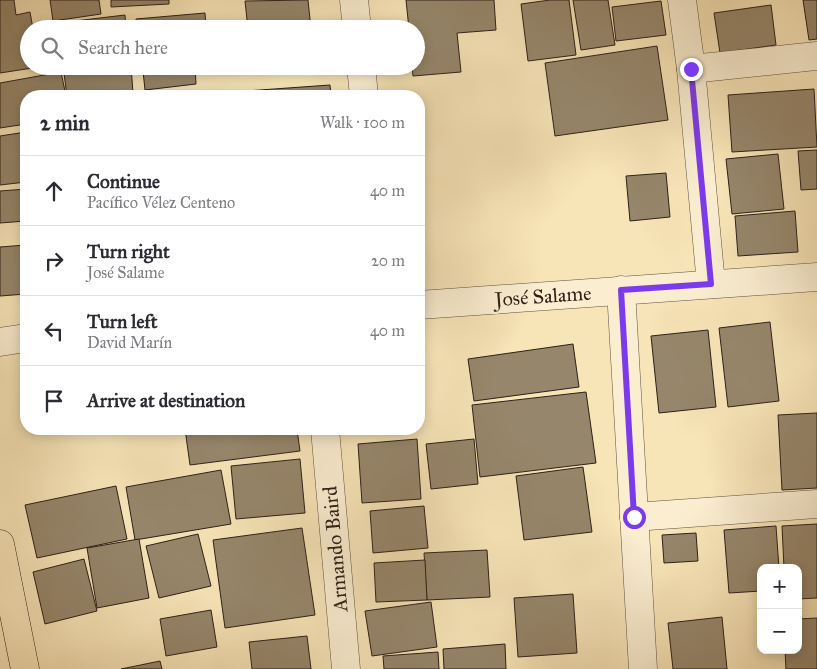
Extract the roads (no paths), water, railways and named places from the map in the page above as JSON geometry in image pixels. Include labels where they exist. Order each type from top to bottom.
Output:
[{"type":"highway","points":[[0,544],[25,669]]},
{"type":"street","points":[[354,0],[356,20]]},
{"type":"street","points":[[682,0],[691,69],[711,284]]},
{"type":"street","points":[[691,69],[817,56]]},
{"type":"street","points":[[362,75],[363,90]]},
{"type":"street","name":"José Salame","points":[[425,305],[817,277]]},
{"type":"street","points":[[621,290],[643,669]]},
{"type":"street","points":[[0,342],[20,339]]},
{"type":"street","name":"Armando Baird","points":[[326,435],[346,669]]},
{"type":"street","points":[[634,517],[817,504]]}]
